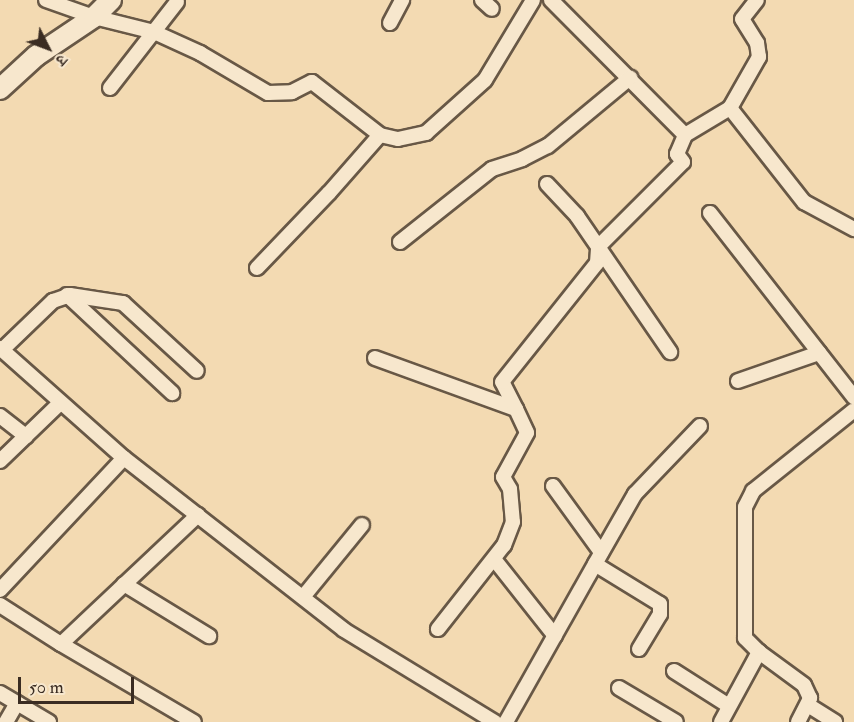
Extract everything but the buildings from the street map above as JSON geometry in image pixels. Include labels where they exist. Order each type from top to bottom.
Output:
[{"type":"street","points":[[46,0],[94,17],[154,32],[200,53],[268,93],[292,92],[312,82],[380,135],[398,139],[426,133],[485,80],[533,0]]},
{"type":"street","points":[[0,89],[36,56],[94,17],[111,0]]},
{"type":"street","points":[[390,23],[402,0]]},
{"type":"street","points":[[438,629],[504,545],[513,522],[510,489],[503,477],[527,434],[502,382],[597,263],[598,247],[683,162],[677,154],[685,135],[730,108],[759,57],[757,43],[742,19],[757,0]]},
{"type":"street","points":[[110,88],[177,2]]},
{"type":"street","points":[[559,2],[685,135]]},
{"type":"street","points":[[400,242],[492,169],[522,159],[548,146],[630,78]]},
{"type":"street","points":[[730,108],[804,202],[854,229]]},
{"type":"street","points":[[257,268],[329,193],[380,135]]},
{"type":"street","points":[[547,184],[577,216],[670,352]]},
{"type":"street","points":[[710,213],[854,397]]},
{"type":"street","points":[[67,295],[172,393]]},
{"type":"street","points":[[197,371],[123,303],[67,295],[53,301],[1,349],[124,458],[344,630],[495,722]]},
{"type":"street","points":[[738,381],[819,353]]},
{"type":"street","points":[[375,358],[516,409]]},
{"type":"street","points":[[0,461],[60,403]]},
{"type":"street","points":[[798,722],[810,698],[804,685],[759,652],[745,638],[745,507],[753,491],[854,410]]},
{"type":"street","points":[[0,416],[26,436]]},
{"type":"street","points":[[506,722],[635,494],[700,426]]},
{"type":"street","points":[[0,590],[124,458]]},
{"type":"street","points":[[553,486],[598,558],[660,604],[660,614],[639,649]]},
{"type":"street","points":[[61,644],[198,515]]},
{"type":"street","points":[[303,597],[362,525]]},
{"type":"street","points":[[494,559],[555,636]]},
{"type":"street","points":[[124,584],[209,636]]},
{"type":"street","points":[[0,605],[61,644],[194,722]]},
{"type":"street","points":[[721,722],[759,652]]},
{"type":"street","points":[[674,671],[729,706]]},
{"type":"street","points":[[619,688],[676,722]]},
{"type":"street","points":[[0,693],[49,722]]},
{"type":"street","points":[[6,722],[17,703]]},
{"type":"street","points":[[808,705],[835,722]]}]
